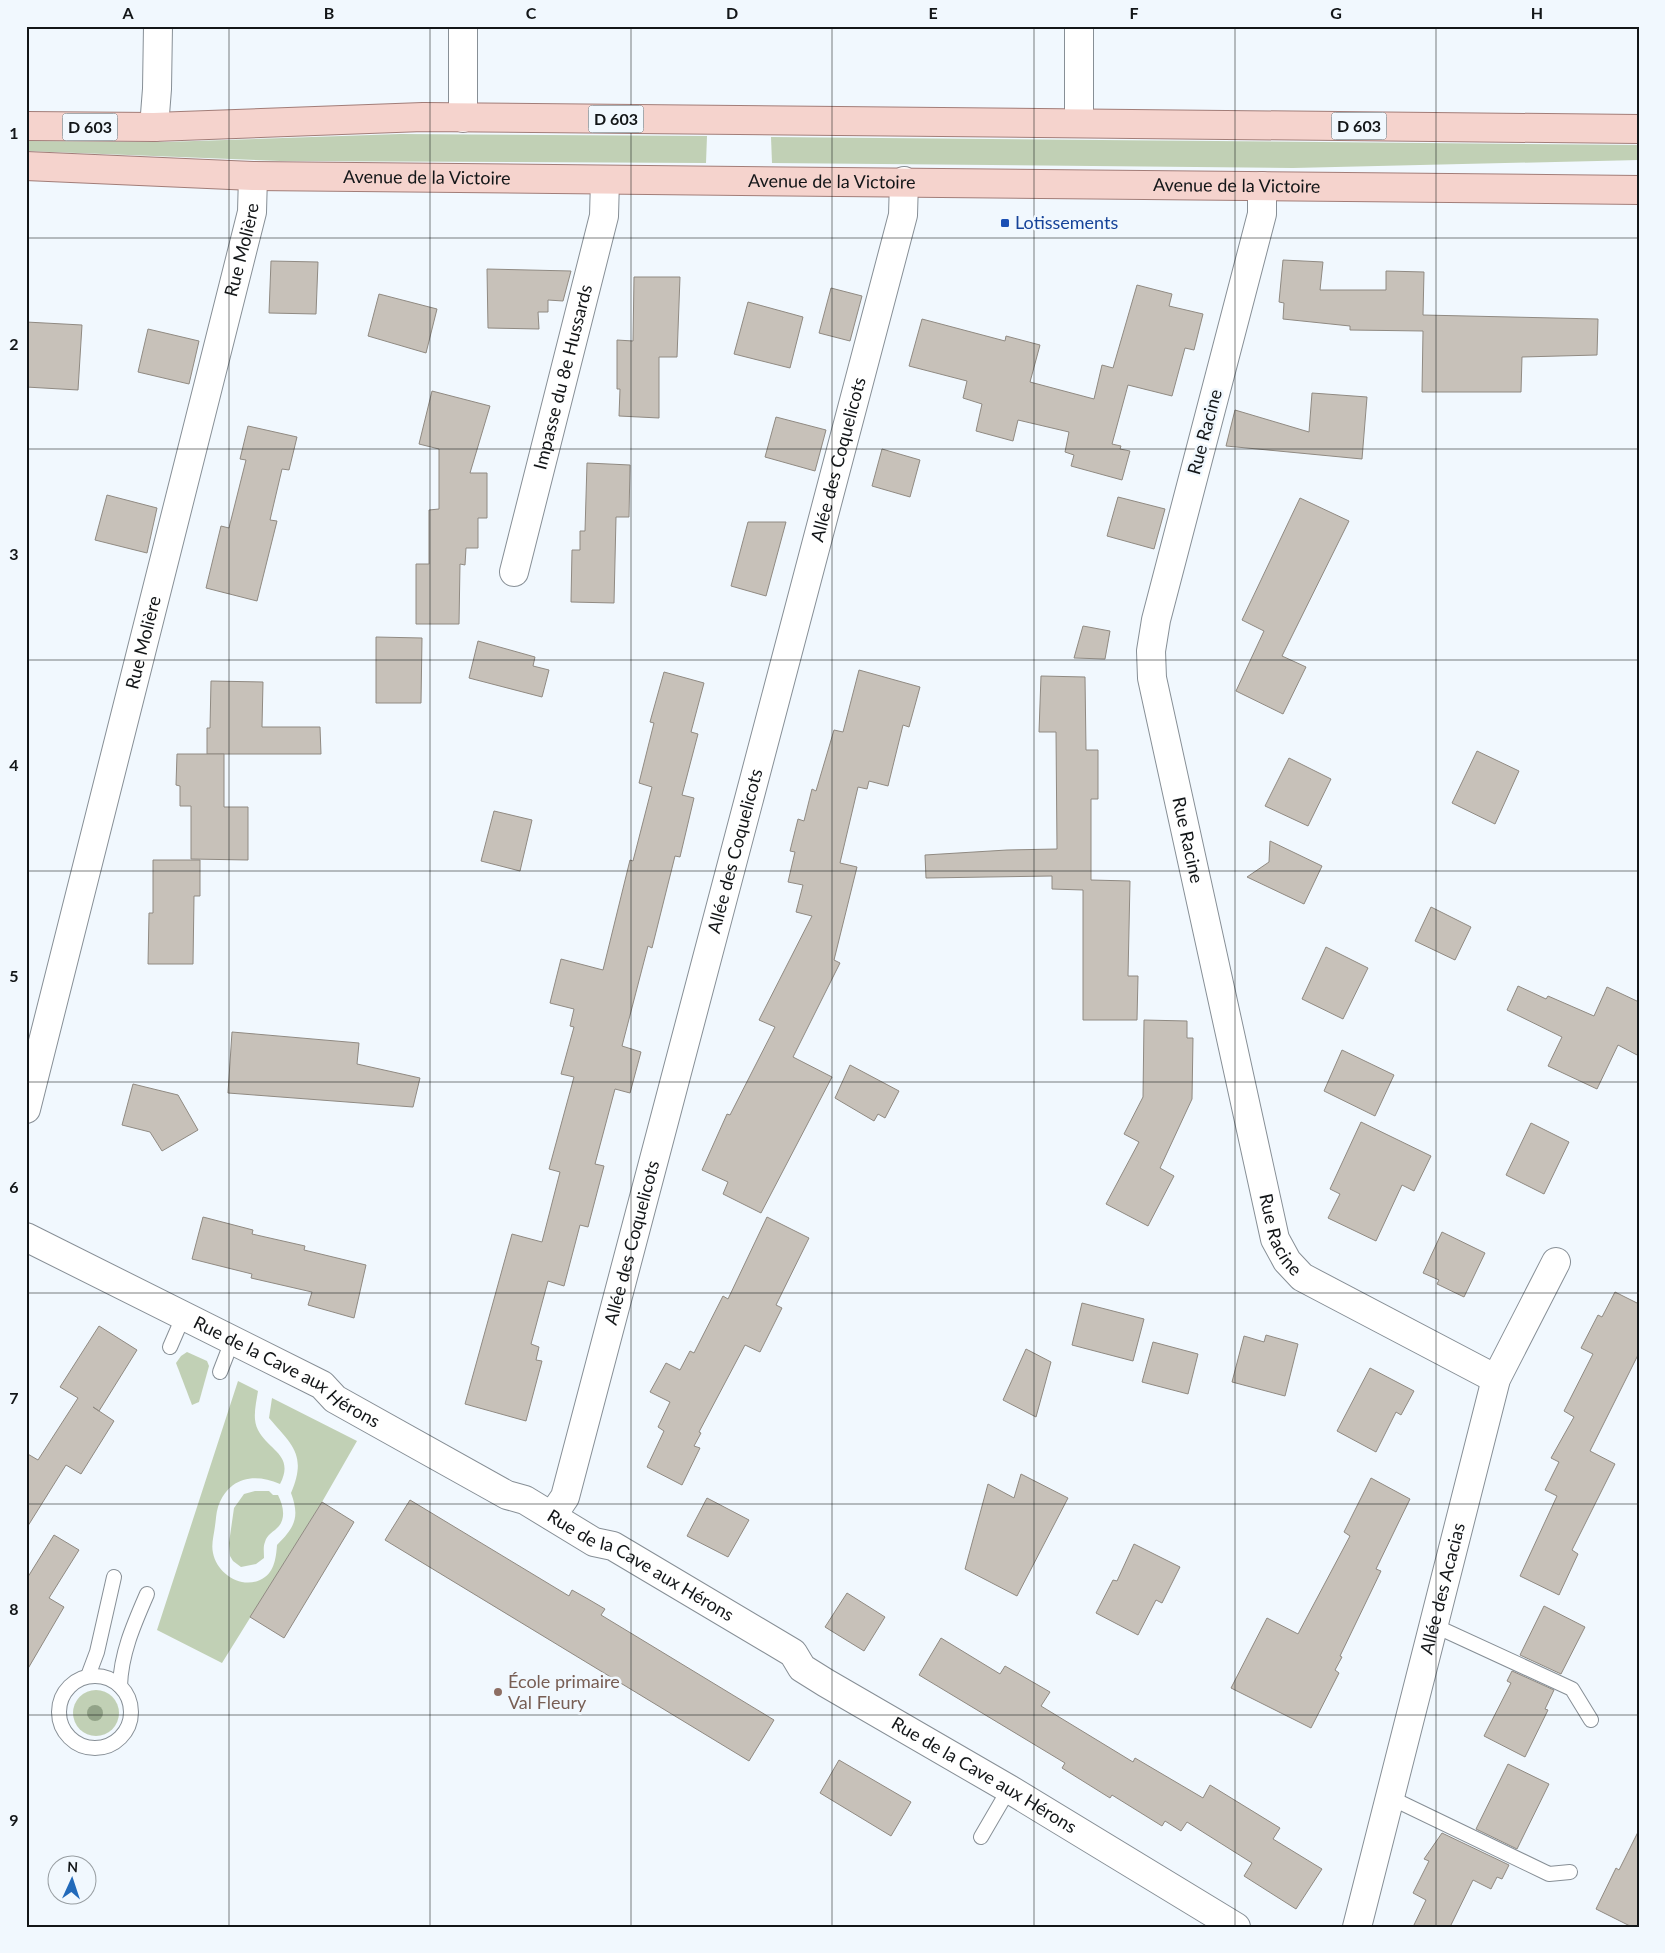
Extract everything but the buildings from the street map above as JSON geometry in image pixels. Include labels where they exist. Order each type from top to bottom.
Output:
[{"type":"main road","name":"D 603","points":[[26,126],[154,127],[423,117],[1639,129]]},
{"type":"main road","name":"Avenue de la Victoire","points":[[26,166],[253,176],[1633,188]]},
{"type":"street","points":[[154,127],[158,26]]},
{"type":"street","points":[[463,26],[463,118]]},
{"type":"street","points":[[1079,26],[1079,124]]},
{"type":"street","name":"Rue Molière","points":[[26,1109],[252,212],[253,176]]},
{"type":"street","name":"Impasse du 8e Hussards","points":[[514,572],[604,216],[605,180]]},
{"type":"street","name":"Allée des Coquelicots","points":[[552,1516],[565,1497],[903,215],[904,181]]},
{"type":"street","name":"Rue Racine","points":[[1262,186],[1262,214],[1156,620],[1151,651],[1152,678],[1276,1239],[1287,1261],[1302,1278],[1496,1378]]},
{"type":"street","name":"Rue de la Cave aux Hérons","points":[[26,1237],[322,1385],[335,1399],[507,1495],[525,1500],[594,1542],[613,1546],[792,1653],[802,1668],[826,1683],[1009,1789],[1236,1927]]},
{"type":"street","name":"Allée des Acacias","points":[[1357,1927],[1496,1378],[1556,1262]]},
{"type":"lane","points":[[170,1347],[183,1317]]},
{"type":"lane","points":[[220,1372],[232,1341]]},
{"type":"lane","points":[[88,1676],[97,1652],[114,1577]]},
{"type":"lane","points":[[120,1686],[121,1668],[126,1645],[147,1594]]},
{"type":"lane","points":[[1433,1625],[1572,1689],[1591,1720]]},
{"type":"lane","points":[[88,1676],[100,1676],[112,1680],[128,1696],[131,1708],[126,1730],[118,1739],[108,1745],[97,1748],[85,1746],[74,1740],[66,1732],[61,1722],[59,1710],[62,1698],[68,1688],[77,1680],[88,1676]]},
{"type":"lane","points":[[981,1837],[1009,1789]]},
{"type":"lane","points":[[1389,1797],[1549,1874],[1570,1872]]},
{"type":"green space","points":[[400,134],[707,136],[706,163],[280,161],[26,151],[26,141],[164,142]]},
{"type":"green space","points":[[771,137],[1639,145],[1639,160],[1293,168],[772,163]]},
{"type":"green space","points":[[187,1352],[207,1361],[209,1366],[199,1402],[192,1405],[176,1363]]},
{"type":"green space","points":[[238,1381],[258,1391],[255,1411],[256,1426],[283,1460],[284,1474],[280,1484],[260,1478],[243,1480],[228,1489],[222,1497],[217,1512],[212,1550],[219,1567],[224,1573],[237,1581],[252,1582],[260,1580],[268,1574],[273,1566],[277,1545],[288,1533],[294,1521],[295,1509],[291,1493],[298,1469],[297,1460],[291,1444],[269,1418],[272,1398],[357,1441],[322,1502],[222,1663],[157,1630]]},
{"type":"green space","points":[[255,1491],[269,1491],[273,1495],[278,1495],[283,1515],[279,1526],[266,1539],[264,1558],[256,1564],[241,1567],[230,1556],[229,1543],[234,1508],[244,1494]]},
{"type":"green space","points":[[92,1690],[100,1690],[109,1694],[115,1700],[119,1713],[115,1726],[109,1732],[100,1736],[92,1736],[83,1732],[77,1726],[73,1717],[73,1709],[77,1700],[83,1694]]},
{"type":"place","name":"Lotissements","points":[[1005,223]]},
{"type":"place","name":"École primaire Val Fleury","points":[[498,1692]]}]
